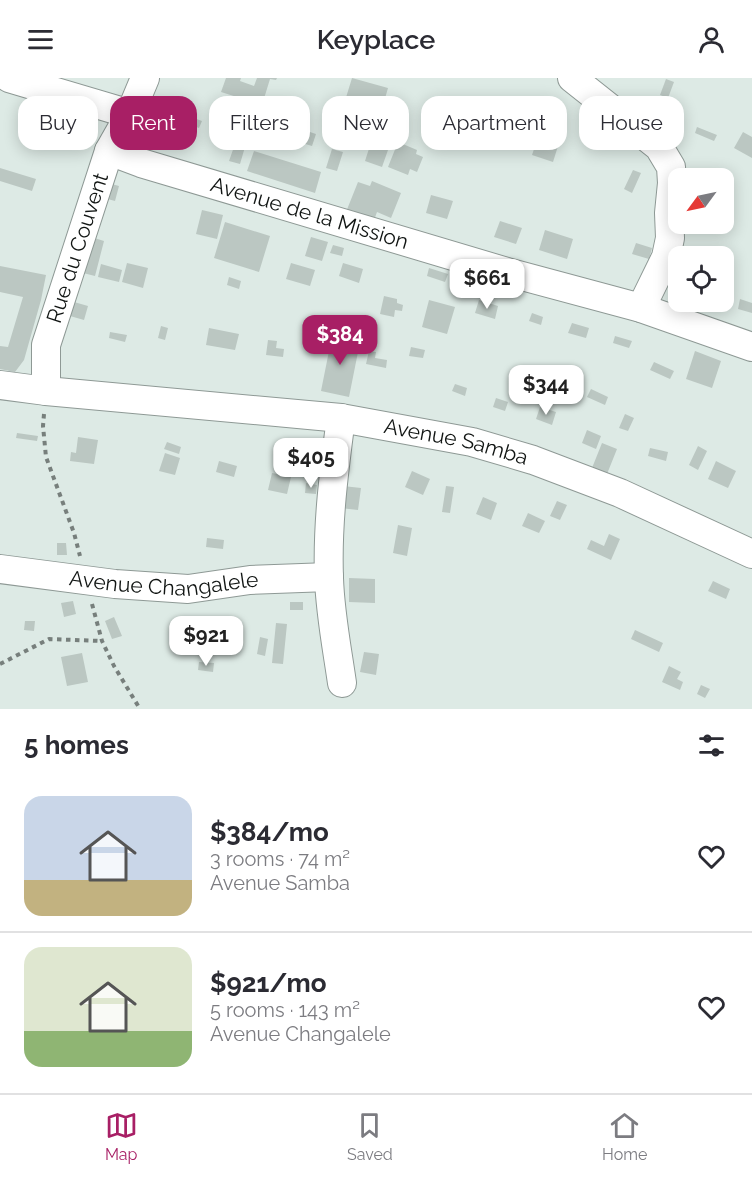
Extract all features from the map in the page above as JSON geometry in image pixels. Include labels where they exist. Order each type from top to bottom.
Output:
[{"type":"street","points":[[9,78],[110,108]]},
{"type":"street","name":"Rue du Couvent","points":[[138,96],[145,78]]},
{"type":"street","points":[[572,78],[659,147],[670,167],[672,183],[669,213],[670,238],[666,257],[641,308]]},
{"type":"street","name":"Rue du Couvent","points":[[46,391],[46,345],[109,151]]},
{"type":"street","name":"Avenue de la Mission","points":[[109,151],[141,163],[507,272],[641,308],[752,347]]},
{"type":"street","name":"Avenue Samba","points":[[0,385],[340,418],[472,442],[532,460],[620,493],[752,554]]},
{"type":"street","points":[[340,418],[331,496],[329,577],[342,682]]},
{"type":"street","name":"Avenue Changalele","points":[[0,569],[115,584],[188,589],[250,580],[329,577]]},
{"type":"path","points":[[46,391],[43,426],[46,457],[75,532],[85,580],[102,641],[140,709]]},
{"type":"path","points":[[0,664],[49,639],[102,641]]},
{"type":"building","points":[[226,78],[241,78],[240,81],[254,86],[257,78],[277,78],[276,80],[270,79],[265,96],[234,96],[221,92]]},
{"type":"building","points":[[352,78],[388,88],[386,96],[346,96]]},
{"type":"building","points":[[666,79],[674,82],[669,96],[660,95]]},
{"type":"building","points":[[197,119],[202,121],[199,128],[197,127]]},
{"type":"building","points":[[697,127],[717,135],[714,141],[695,133]]},
{"type":"building","points":[[310,132],[316,134],[312,146],[310,145]]},
{"type":"building","points":[[743,132],[752,137],[752,158],[734,148]]},
{"type":"building","points":[[409,147],[417,150],[416,154],[423,157],[417,172],[410,169],[408,175],[388,167],[395,150],[409,150]]},
{"type":"building","points":[[233,150],[244,150],[240,164],[229,161]]},
{"type":"building","points":[[332,150],[343,152],[337,171],[326,168]]},
{"type":"building","points":[[369,150],[388,150],[382,167],[365,161]]},
{"type":"building","points":[[534,150],[557,150],[553,162],[532,155]]},
{"type":"building","points":[[254,151],[321,172],[315,193],[247,171]]},
{"type":"building","points":[[0,168],[36,179],[32,191],[0,181]]},
{"type":"building","points":[[633,170],[641,173],[632,193],[624,189]]},
{"type":"building","points":[[372,181],[401,193],[391,218],[377,212],[373,223],[346,212],[358,182],[370,186]]},
{"type":"building","points":[[108,183],[119,186],[115,201],[104,198]]},
{"type":"building","points":[[431,195],[453,201],[447,219],[426,213]]},
{"type":"building","points":[[202,210],[223,215],[217,239],[196,234]]},
{"type":"building","points":[[500,221],[522,228],[516,244],[494,237]]},
{"type":"building","points":[[225,222],[270,236],[259,272],[214,258]]},
{"type":"building","points":[[545,230],[573,239],[567,259],[539,250]]},
{"type":"building","points":[[88,236],[104,241],[95,276],[79,272]]},
{"type":"building","points":[[311,237],[328,242],[322,261],[305,256]]},
{"type":"building","points":[[636,243],[652,248],[649,259],[632,254]]},
{"type":"building","points":[[333,245],[344,248],[342,256],[330,253]]},
{"type":"building","points":[[127,263],[148,268],[143,288],[122,282]]},
{"type":"building","points":[[291,263],[315,270],[310,286],[286,279]]},
{"type":"building","points":[[343,263],[363,269],[359,283],[339,276]]},
{"type":"building","points":[[101,264],[122,270],[119,282],[98,277]]},
{"type":"building","points":[[0,266],[46,275],[24,360],[15,372],[0,369],[0,346],[8,347],[23,297],[0,292]]},
{"type":"building","points":[[429,268],[448,274],[445,282],[427,276]]},
{"type":"building","points":[[229,277],[241,281],[239,289],[227,285]]},
{"type":"building","points":[[384,296],[397,299],[397,303],[403,305],[402,311],[395,310],[394,317],[380,314]]},
{"type":"building","points":[[740,299],[752,303],[752,313],[738,309]]},
{"type":"building","points":[[429,300],[455,307],[447,334],[422,327]]},
{"type":"building","points":[[479,300],[498,306],[495,319],[475,313]]},
{"type":"building","points":[[74,302],[88,306],[84,320],[70,316]]},
{"type":"building","points":[[532,313],[543,317],[541,325],[529,321]]},
{"type":"building","points":[[572,323],[589,328],[586,338],[568,333]]},
{"type":"building","points":[[161,326],[168,328],[165,340],[158,338]]},
{"type":"building","points":[[209,328],[239,334],[235,350],[206,345]]},
{"type":"building","points":[[110,332],[127,335],[125,342],[109,338]]},
{"type":"building","points":[[332,336],[360,342],[349,397],[321,391]]},
{"type":"building","points":[[615,336],[632,341],[629,348],[613,343]]},
{"type":"building","points":[[268,340],[277,341],[276,348],[284,349],[283,357],[266,355]]},
{"type":"building","points":[[411,347],[425,350],[423,358],[409,356]]},
{"type":"building","points":[[369,351],[376,352],[375,358],[387,360],[386,368],[366,364]]},
{"type":"building","points":[[695,351],[721,361],[712,388],[686,379]]},
{"type":"building","points":[[654,362],[674,371],[670,379],[650,370]]},
{"type":"building","points":[[455,384],[467,388],[465,396],[452,391]]},
{"type":"building","points":[[591,389],[608,397],[605,405],[587,397]]},
{"type":"building","points":[[496,398],[508,402],[505,411],[493,407]]},
{"type":"building","points":[[540,407],[556,412],[552,425],[536,419]]},
{"type":"building","points":[[625,414],[634,418],[628,431],[619,428]]},
{"type":"building","points":[[587,430],[601,436],[596,449],[582,443]]},
{"type":"building","points":[[17,433],[38,436],[37,441],[16,438]]},
{"type":"building","points":[[78,437],[98,440],[94,464],[70,461],[71,452],[76,453]]},
{"type":"building","points":[[167,442],[181,447],[179,454],[164,449]]},
{"type":"building","points":[[602,443],[617,449],[607,474],[592,468]]},
{"type":"building","points":[[698,446],[707,451],[698,470],[689,465]]},
{"type":"building","points":[[650,448],[668,452],[666,461],[648,456]]},
{"type":"building","points":[[165,453],[180,458],[175,475],[159,471]]},
{"type":"building","points":[[219,461],[237,466],[234,477],[216,472]]},
{"type":"building","points":[[716,461],[736,471],[728,488],[708,479]]},
{"type":"building","points":[[412,471],[430,479],[423,495],[405,487]]},
{"type":"building","points":[[272,473],[291,477],[287,494],[268,490]]},
{"type":"building","points":[[306,483],[317,485],[316,494],[305,493]]},
{"type":"building","points":[[343,486],[361,488],[358,510],[340,508]]},
{"type":"building","points":[[446,486],[454,487],[450,513],[442,512]]},
{"type":"building","points":[[483,497],[497,503],[491,520],[476,514]]},
{"type":"building","points":[[557,501],[567,505],[560,520],[550,516]]},
{"type":"building","points":[[528,513],[545,521],[539,533],[522,526]]},
{"type":"building","points":[[398,525],[412,528],[407,556],[393,553]]},
{"type":"building","points":[[609,534],[620,539],[611,560],[587,549],[591,540],[604,546]]},
{"type":"building","points":[[207,538],[224,540],[223,549],[206,547]]},
{"type":"building","points":[[57,543],[66,543],[67,555],[57,555]]},
{"type":"building","points":[[349,578],[375,579],[375,603],[349,602]]},
{"type":"building","points":[[713,581],[730,589],[726,599],[708,591]]},
{"type":"building","points":[[73,601],[76,614],[64,617],[61,603]]},
{"type":"building","points":[[290,602],[303,602],[303,610],[290,610]]},
{"type":"building","points":[[114,617],[122,636],[112,639],[105,621]]},
{"type":"building","points":[[25,621],[35,621],[34,631],[24,630]]},
{"type":"building","points":[[276,623],[287,624],[283,664],[272,663]]},
{"type":"building","points":[[635,630],[663,643],[659,652],[631,639]]},
{"type":"building","points":[[260,637],[268,639],[265,656],[257,654]]},
{"type":"building","points":[[364,652],[379,654],[376,675],[360,672]]},
{"type":"building","points":[[82,653],[88,682],[67,686],[61,657]]},
{"type":"building","points":[[199,662],[214,663],[213,672],[198,670]]},
{"type":"building","points":[[669,666],[681,672],[677,679],[683,682],[680,690],[662,682]]},
{"type":"building","points":[[701,685],[710,689],[705,698],[697,694]]}]
